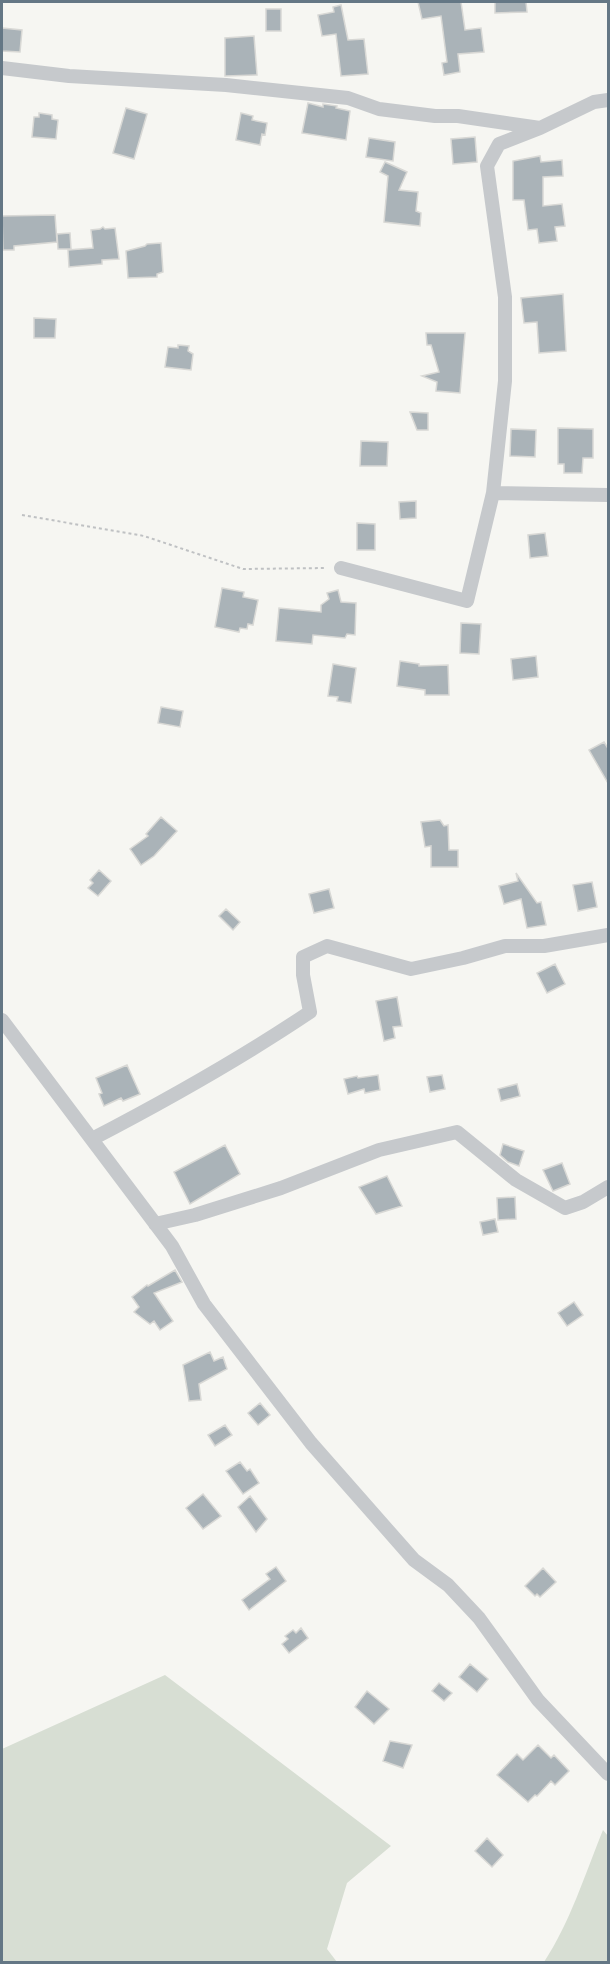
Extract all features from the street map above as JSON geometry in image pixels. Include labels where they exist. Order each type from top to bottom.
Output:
[{"type":"street","points":[[2,68],[69,76],[226,85],[348,98],[379,109],[435,116],[458,116],[540,128]]},
{"type":"street","points":[[341,568],[467,601],[493,493],[505,381],[505,297],[487,166],[499,144],[540,128],[594,102],[609,100]]},
{"type":"street","points":[[493,493],[609,495]]},
{"type":"street","points":[[92,1139],[171,1098],[256,1048],[310,1012],[303,975],[303,957],[327,946],[411,969],[505,946],[544,946],[609,935]]},
{"type":"street","points":[[2,1020],[172,1246],[204,1304],[311,1443],[414,1560],[448,1585],[479,1618],[538,1700],[609,1774]]},
{"type":"street","points":[[155,1224],[195,1215],[281,1188],[379,1150],[457,1132],[516,1180],[565,1208],[583,1202],[609,1187]]},
{"type":"path","points":[[22,515],[144,536],[243,569],[341,568]]},
{"type":"shaded area","points":[[165,1675],[391,1846],[347,1883],[327,1949],[337,1962],[2,1962],[2,1749]]},
{"type":"shaded area","points":[[603,1830],[608,1836],[608,1962],[544,1962],[569,1915]]},
{"type":"building","points":[[418,2],[461,2],[465,30],[481,28],[484,52],[458,54],[460,72],[444,75],[442,63],[447,62],[441,16],[422,19]]},
{"type":"building","points":[[495,2],[526,2],[527,12],[495,13]]},
{"type":"building","points":[[341,5],[348,40],[364,39],[368,74],[341,76],[336,34],[322,36],[318,15],[334,12],[333,7]]},
{"type":"building","points":[[266,9],[281,9],[281,31],[266,31]]},
{"type":"building","points":[[2,28],[22,30],[20,52],[2,51]]},
{"type":"building","points":[[254,36],[257,75],[225,76],[225,38]]},
{"type":"building","points":[[308,103],[323,107],[323,104],[337,106],[336,108],[350,111],[346,140],[302,133]]},
{"type":"building","points":[[126,108],[147,114],[134,159],[113,153]]},
{"type":"building","points":[[39,113],[52,115],[52,119],[58,120],[56,139],[32,137],[34,117],[39,117]]},
{"type":"building","points":[[241,113],[253,116],[252,120],[267,123],[260,145],[236,140]]},
{"type":"building","points":[[475,137],[477,162],[453,164],[451,139]]},
{"type":"building","points":[[369,138],[395,142],[393,161],[366,157]]},
{"type":"building","points":[[540,156],[541,162],[562,160],[563,176],[543,177],[543,206],[562,204],[565,226],[555,227],[557,241],[539,243],[537,229],[528,230],[524,200],[513,200],[513,161]]},
{"type":"building","points":[[385,162],[407,172],[399,190],[418,192],[416,211],[421,213],[420,226],[384,222],[388,176],[380,172]]},
{"type":"building","points":[[55,215],[57,242],[14,246],[14,250],[3,250],[2,216]]},
{"type":"building","points":[[103,227],[105,229],[115,228],[119,259],[102,260],[102,264],[69,267],[68,250],[93,248],[91,230]]},
{"type":"building","points":[[70,233],[71,249],[58,249],[57,234]]},
{"type":"building","points":[[161,243],[163,272],[157,274],[157,277],[128,278],[126,251],[147,244]]},
{"type":"building","points":[[563,294],[566,351],[539,353],[537,322],[524,323],[521,298]]},
{"type":"building","points":[[34,318],[56,319],[55,338],[34,338]]},
{"type":"building","points":[[426,333],[465,333],[460,393],[436,391],[437,382],[422,376],[439,372],[431,345],[427,345]]},
{"type":"building","points":[[178,345],[189,346],[188,351],[193,354],[191,370],[165,367],[168,347],[178,348]]},
{"type":"building","points":[[410,412],[428,413],[428,430],[417,430]]},
{"type":"building","points":[[558,428],[593,429],[593,458],[583,458],[582,473],[564,473],[564,464],[558,464]]},
{"type":"building","points":[[511,429],[536,430],[535,457],[510,456]]},
{"type":"building","points":[[361,441],[388,442],[387,466],[360,466]]},
{"type":"building","points":[[416,501],[416,518],[400,519],[399,502]]},
{"type":"building","points":[[357,523],[375,524],[375,550],[357,550]]},
{"type":"building","points":[[545,533],[548,556],[530,558],[528,535]]},
{"type":"building","points":[[222,588],[244,592],[243,597],[258,600],[253,625],[248,624],[247,629],[240,628],[239,632],[215,627]]},
{"type":"building","points":[[338,590],[341,602],[356,603],[355,635],[347,634],[345,638],[313,635],[312,644],[276,641],[279,608],[321,612],[321,605],[329,599],[327,593]]},
{"type":"building","points":[[461,623],[481,624],[479,654],[460,653]]},
{"type":"building","points":[[536,656],[538,677],[513,680],[511,659]]},
{"type":"building","points":[[400,661],[419,664],[419,666],[448,665],[449,695],[425,695],[425,690],[397,686]]},
{"type":"building","points":[[333,664],[356,668],[351,703],[337,701],[338,697],[328,696]]},
{"type":"building","points":[[161,707],[183,711],[180,727],[158,723]]},
{"type":"building","points":[[604,742],[609,750],[609,785],[589,750]]},
{"type":"building","points":[[161,817],[177,831],[154,856],[141,865],[130,849],[148,836],[146,834]]},
{"type":"building","points":[[440,820],[444,826],[448,825],[449,850],[458,850],[458,867],[431,867],[431,846],[425,847],[421,822]]},
{"type":"building","points":[[99,870],[111,881],[98,896],[88,888],[93,883],[90,880]]},
{"type":"building","points":[[516,873],[537,903],[541,902],[546,925],[527,928],[521,899],[504,904],[499,886],[518,881]]},
{"type":"building","points":[[592,882],[597,907],[578,911],[573,885]]},
{"type":"building","points":[[329,889],[334,908],[314,913],[309,894]]},
{"type":"building","points":[[226,909],[240,922],[233,930],[219,916]]},
{"type":"building","points":[[555,964],[565,984],[547,993],[537,973]]},
{"type":"building","points":[[397,997],[402,1026],[393,1027],[395,1038],[384,1041],[376,1001]]},
{"type":"building","points":[[127,1065],[140,1094],[123,1101],[121,1098],[104,1106],[96,1078]]},
{"type":"building","points":[[378,1075],[380,1090],[365,1093],[364,1089],[348,1094],[344,1079]]},
{"type":"building","points":[[442,1075],[445,1089],[430,1092],[427,1077]]},
{"type":"building","points":[[517,1084],[520,1096],[501,1101],[498,1089]]},
{"type":"building","points":[[503,1144],[524,1151],[519,1166],[508,1162],[500,1155]]},
{"type":"building","points":[[225,1145],[240,1174],[190,1204],[174,1172]]},
{"type":"building","points":[[562,1163],[570,1184],[553,1191],[543,1170]]},
{"type":"building","points":[[387,1176],[402,1206],[376,1214],[359,1187]]},
{"type":"building","points":[[515,1197],[516,1219],[498,1220],[497,1198]]},
{"type":"building","points":[[495,1219],[498,1232],[483,1235],[480,1222]]},
{"type":"building","points":[[175,1270],[182,1282],[154,1293],[173,1321],[160,1330],[154,1321],[150,1324],[134,1312],[139,1307],[132,1297],[147,1285]]},
{"type":"building","points":[[574,1302],[583,1315],[567,1326],[558,1313]]},
{"type":"building","points":[[210,1352],[214,1361],[223,1357],[227,1369],[199,1384],[201,1400],[189,1401],[183,1365]]},
{"type":"building","points":[[260,1403],[270,1415],[258,1425],[248,1413]]},
{"type":"building","points":[[225,1425],[232,1435],[215,1446],[208,1435]]},
{"type":"building","points":[[240,1462],[247,1471],[250,1469],[259,1483],[243,1494],[226,1471]]},
{"type":"building","points":[[203,1494],[221,1516],[203,1529],[186,1508]]},
{"type":"building","points":[[250,1496],[267,1519],[256,1532],[238,1507]]},
{"type":"building","points":[[276,1567],[286,1581],[249,1610],[242,1600],[270,1579],[266,1574]]},
{"type":"building","points":[[543,1568],[556,1582],[540,1597],[537,1594],[535,1596],[525,1586]]},
{"type":"building","points":[[301,1628],[308,1638],[289,1653],[282,1644],[288,1639],[285,1636],[293,1630],[296,1633]]},
{"type":"building","points":[[470,1664],[488,1679],[477,1692],[459,1677]]},
{"type":"building","points":[[439,1683],[452,1693],[444,1701],[432,1691]]},
{"type":"building","points":[[367,1691],[389,1709],[374,1724],[355,1707]]},
{"type":"building","points":[[390,1741],[412,1745],[403,1768],[383,1761]]},
{"type":"building","points":[[538,1745],[551,1758],[554,1755],[569,1771],[555,1785],[551,1781],[528,1802],[497,1775],[517,1754],[523,1760]]},
{"type":"building","points":[[487,1838],[503,1855],[492,1867],[475,1851]]}]
